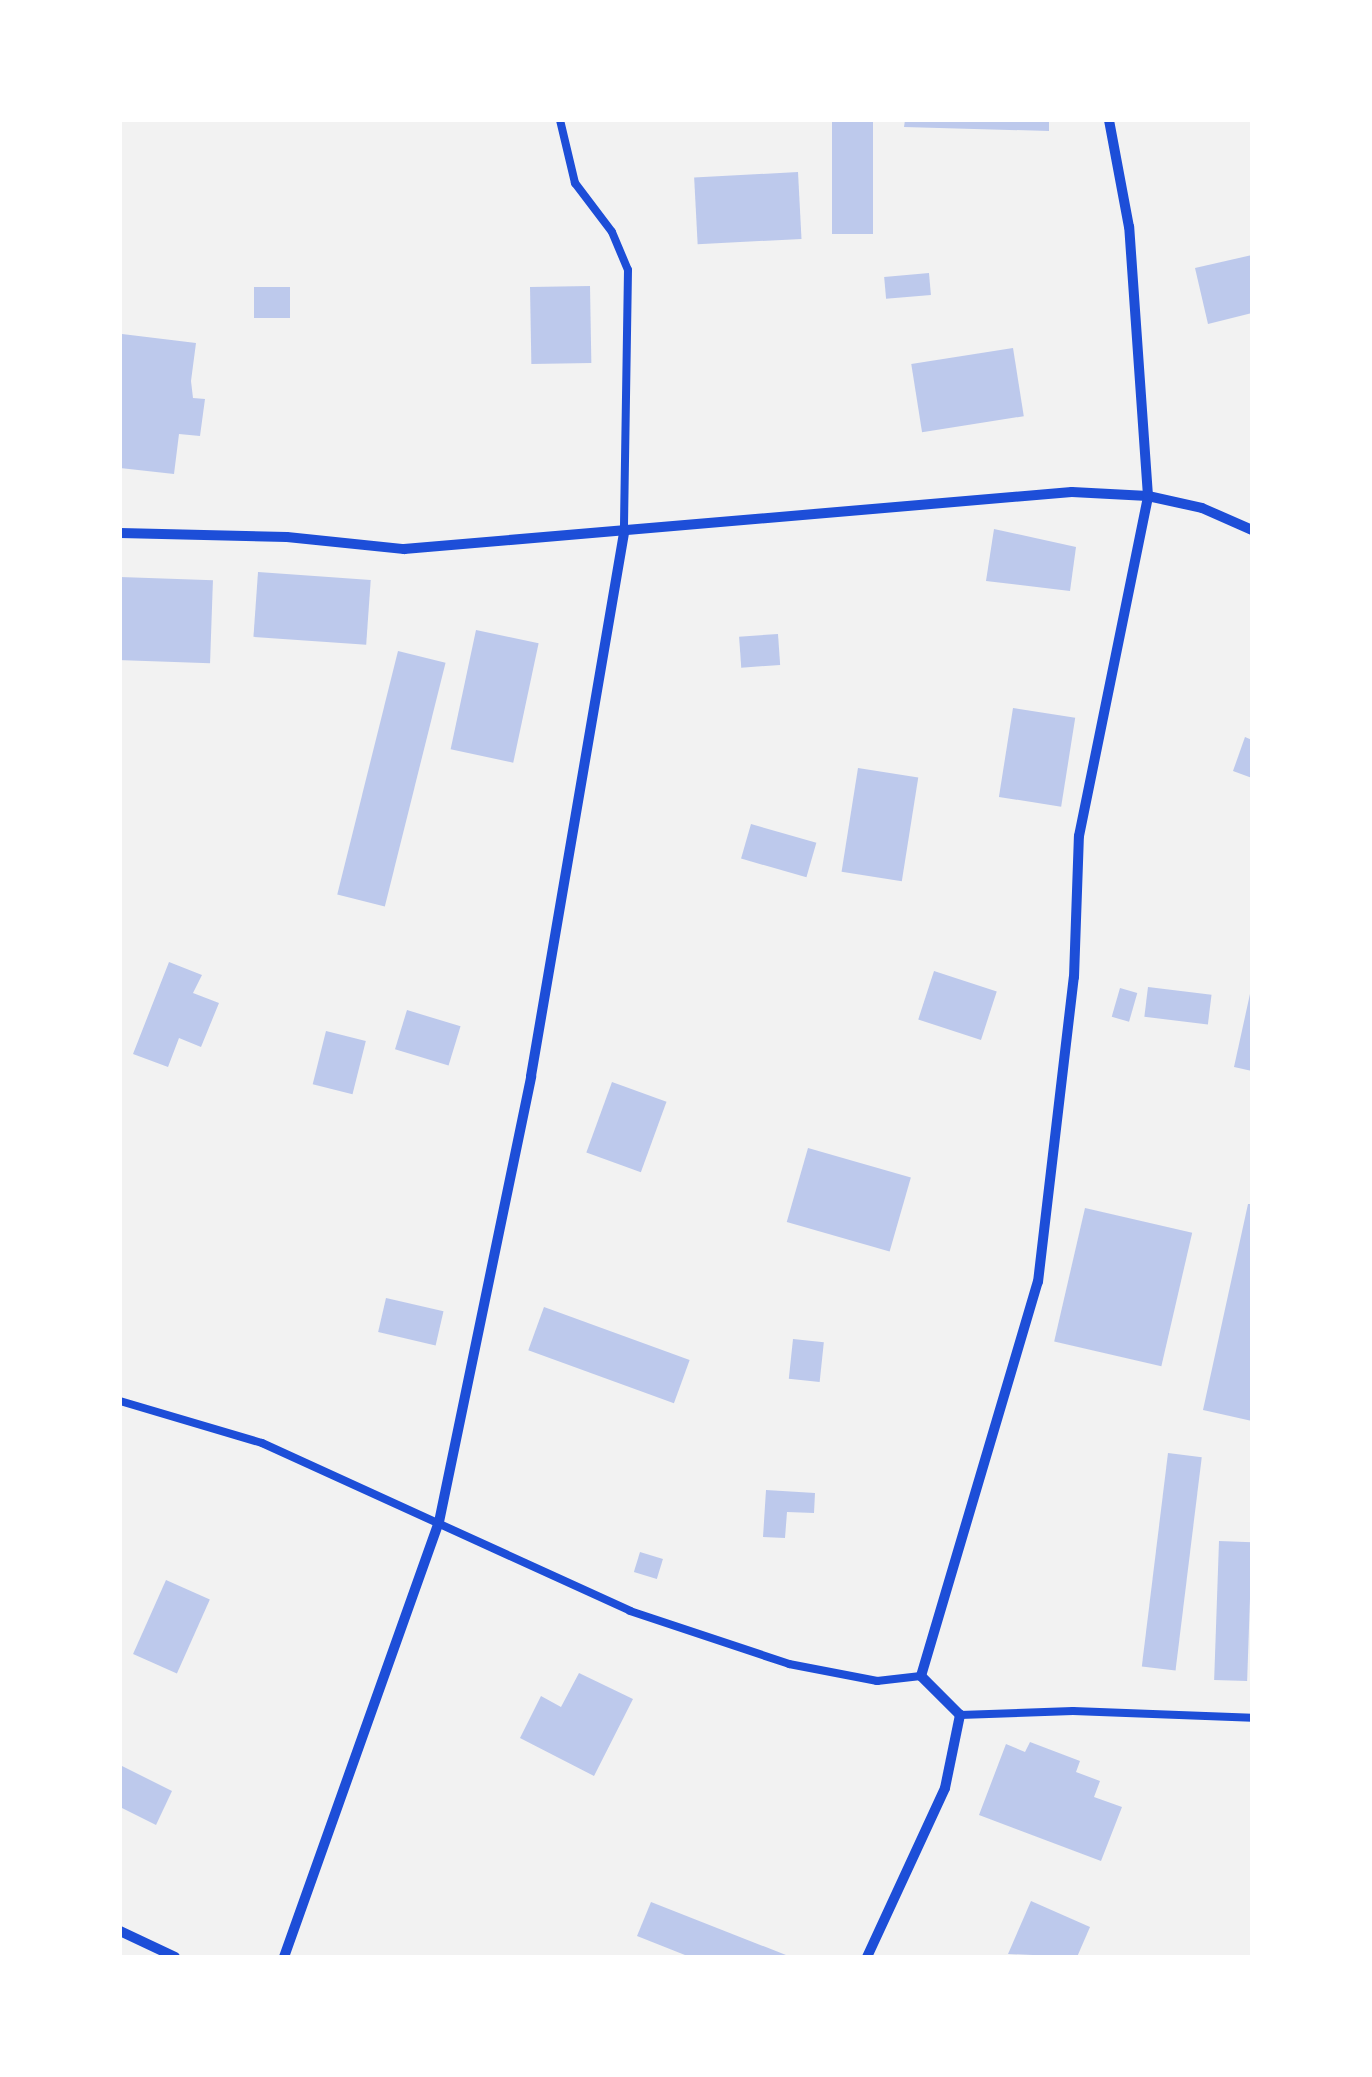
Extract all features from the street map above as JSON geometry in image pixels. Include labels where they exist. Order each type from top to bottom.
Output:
[{"type":"street","points":[[866,1957],[944,1788],[960,1716],[922,1676],[1038,1282],[1072,996],[1079,836],[1148,496],[1129,227],[1108,120]]},
{"type":"street","points":[[120,533],[287,537],[404,549],[624,534],[958,499],[1148,496],[1202,508],[1252,530]]},
{"type":"street","points":[[284,1957],[438,1522],[532,1076],[624,534]]},
{"type":"street","points":[[120,1931],[175,1957]]},
{"type":"lane","points":[[560,120],[575,183],[612,232],[628,270],[624,534]]},
{"type":"lane","points":[[120,1400],[262,1443],[630,1611],[789,1664],[876,1681],[922,1676]]},
{"type":"lane","points":[[960,1716],[1074,1710],[1252,1718]]},
{"type":"building","points":[[832,120],[873,120],[873,234],[832,234]]},
{"type":"building","points":[[905,120],[1049,120],[1049,131],[904,127]]},
{"type":"building","points":[[798,172],[802,239],[698,244],[694,177]]},
{"type":"building","points":[[1252,255],[1252,313],[1208,324],[1195,268]]},
{"type":"building","points":[[929,273],[931,295],[886,299],[884,277]]},
{"type":"building","points":[[590,286],[591,363],[531,364],[530,287]]},
{"type":"building","points":[[254,287],[290,287],[290,318],[254,318]]},
{"type":"building","points":[[122,334],[196,343],[191,381],[193,398],[205,399],[200,436],[179,434],[174,474],[120,468]]},
{"type":"building","points":[[1013,348],[1024,416],[922,432],[911,364]]},
{"type":"building","points":[[994,529],[1076,547],[1070,591],[986,581]]},
{"type":"building","points":[[258,572],[371,580],[366,645],[253,637]]},
{"type":"building","points":[[120,577],[213,580],[210,663],[120,660]]},
{"type":"building","points":[[476,630],[539,643],[513,763],[451,749]]},
{"type":"building","points":[[778,634],[780,665],[741,668],[739,637]]},
{"type":"building","points":[[398,651],[446,663],[385,906],[337,895]]},
{"type":"building","points":[[1013,708],[1075,718],[1061,807],[999,797]]},
{"type":"building","points":[[1245,737],[1252,740],[1252,778],[1233,771]]},
{"type":"building","points":[[858,768],[918,778],[902,881],[842,872]]},
{"type":"building","points":[[751,824],[816,843],[806,877],[741,859]]},
{"type":"building","points":[[169,962],[202,975],[193,993],[219,1003],[201,1047],[179,1038],[168,1067],[133,1054]]},
{"type":"building","points":[[934,971],[997,991],[981,1040],[918,1020]]},
{"type":"building","points":[[1148,987],[1212,995],[1208,1025],[1144,1017]]},
{"type":"building","points":[[1120,988],[1137,993],[1129,1022],[1112,1017]]},
{"type":"building","points":[[1252,994],[1252,1071],[1234,1067]]},
{"type":"building","points":[[407,1010],[461,1026],[449,1066],[395,1049]]},
{"type":"building","points":[[326,1031],[366,1041],[352,1094],[313,1084]]},
{"type":"building","points":[[612,1082],[667,1102],[641,1172],[586,1152]]},
{"type":"building","points":[[808,1148],[911,1177],[890,1252],[787,1222]]},
{"type":"building","points":[[1248,1204],[1252,1204],[1252,1421],[1203,1410]]},
{"type":"building","points":[[1085,1208],[1192,1233],[1161,1366],[1054,1341]]},
{"type":"building","points":[[386,1298],[443,1311],[436,1345],[378,1332]]},
{"type":"building","points":[[544,1307],[690,1360],[674,1403],[528,1350]]},
{"type":"building","points":[[793,1339],[824,1342],[820,1382],[789,1379]]},
{"type":"building","points":[[1168,1453],[1202,1457],[1176,1671],[1142,1666]]},
{"type":"building","points":[[766,1490],[815,1493],[814,1513],[787,1512],[785,1538],[763,1537]]},
{"type":"building","points":[[1219,1541],[1252,1542],[1247,1681],[1214,1680]]},
{"type":"building","points":[[640,1552],[663,1559],[657,1579],[634,1572]]},
{"type":"building","points":[[166,1580],[210,1600],[177,1674],[133,1654]]},
{"type":"building","points":[[579,1673],[633,1699],[594,1776],[520,1738],[541,1696],[561,1707]]},
{"type":"building","points":[[1030,1742],[1080,1761],[1076,1772],[1100,1781],[1094,1797],[1122,1807],[1101,1861],[979,1815],[1006,1744],[1025,1752]]},
{"type":"building","points":[[120,1765],[172,1791],[156,1825],[120,1807]]},
{"type":"building","points":[[1031,1901],[1090,1927],[1077,1957],[1008,1954]]},
{"type":"building","points":[[651,1902],[791,1957],[690,1957],[637,1936]]}]
